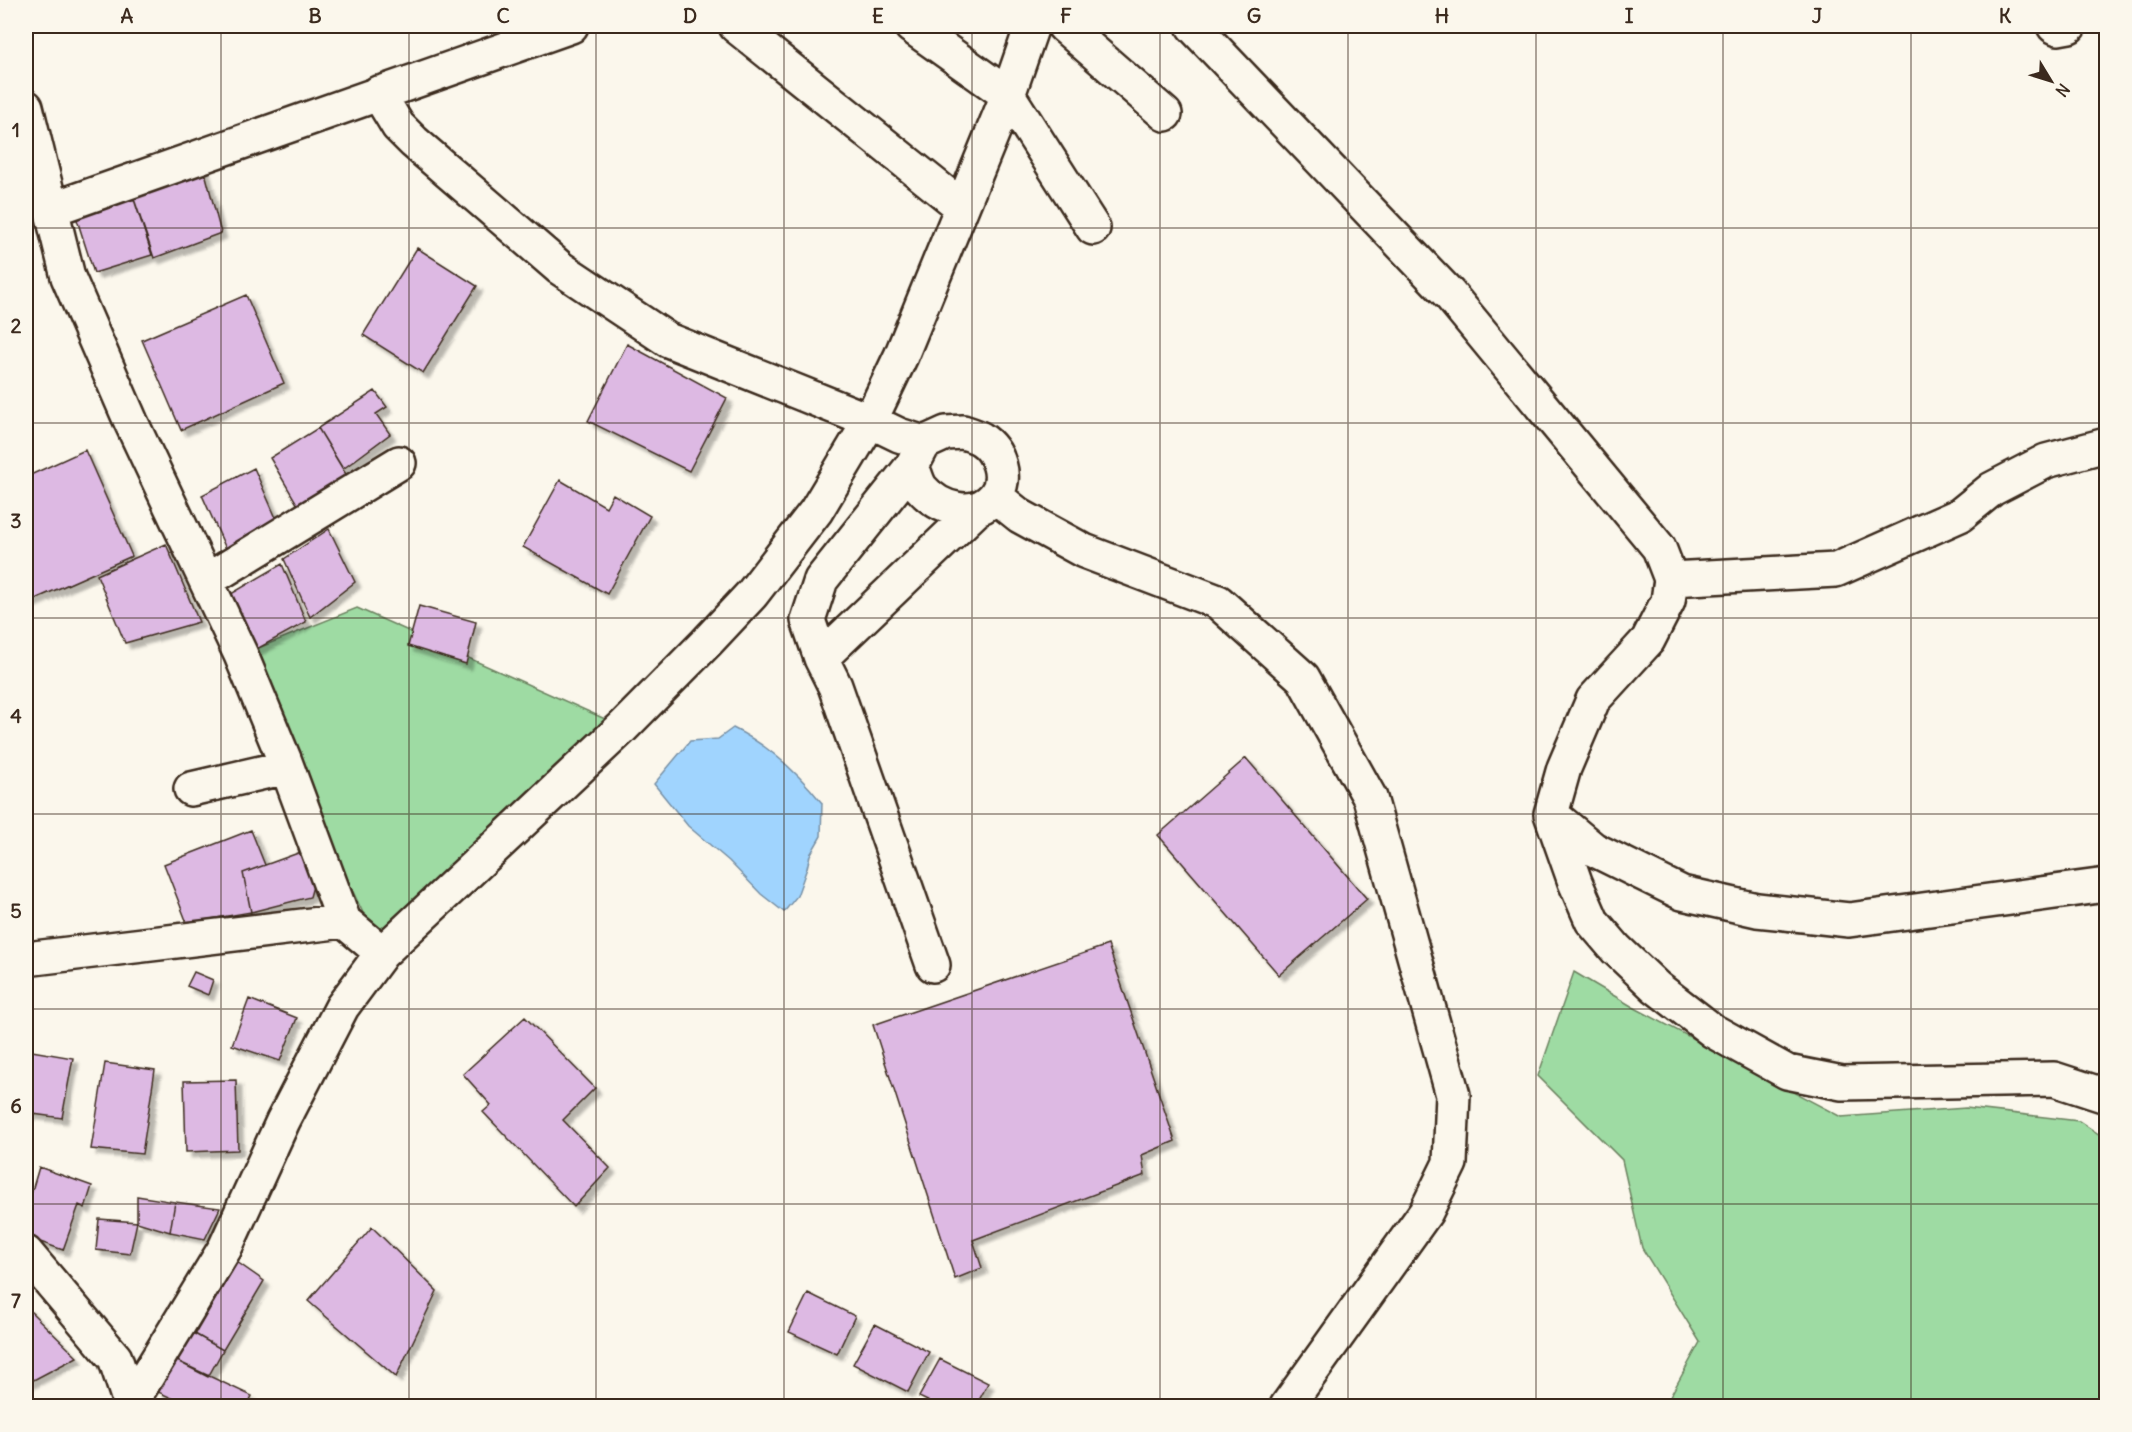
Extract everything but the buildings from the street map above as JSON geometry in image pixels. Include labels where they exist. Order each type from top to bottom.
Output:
[{"type":"street","points":[[52,208],[571,26]]},
{"type":"street","points":[[736,26],[962,207]]},
{"type":"street","points":[[911,26],[1008,96],[1093,228]]},
{"type":"street","points":[[130,1405],[225,1248],[283,1121],[342,1007],[382,953],[623,727],[752,594],[816,511],[870,421],[901,356],[1008,96],[1032,26]]},
{"type":"street","points":[[1064,26],[1165,114]]},
{"type":"street","points":[[1193,26],[1450,295],[1659,548],[1671,579],[1668,601],[1648,640],[1593,700],[1564,768],[1551,814],[1575,882],[1592,921],[1616,949],[1656,987],[1713,1031],[1787,1072],[1842,1083],[2054,1079],[2106,1096]]},
{"type":"street","points":[[2055,26],[2058,28],[2068,26]]},
{"type":"street","points":[[378,93],[398,126],[414,142],[534,246],[560,268],[668,340],[870,421],[899,435],[918,454],[920,487],[938,502],[956,510],[986,503],[1020,516],[1084,550],[1218,602],[1303,678],[1370,798],[1453,1095],[1450,1163],[1426,1212],[1287,1407]]},
{"type":"street","points":[[26,107],[68,277],[131,423],[241,654],[284,759],[344,921],[382,953]]},
{"type":"street","points":[[821,658],[986,503],[1001,483],[1001,465],[994,452],[981,439],[963,432],[946,433],[918,454],[820,580],[808,620],[821,658],[835,686],[933,965]]},
{"type":"street","points":[[1671,579],[1836,570],[1960,514],[1992,489],[2046,461],[2106,445]]},
{"type":"street","points":[[206,581],[399,463]]},
{"type":"street","points":[[191,789],[278,769],[284,759]]},
{"type":"street","points":[[1551,814],[1593,849],[1682,893],[1757,910],[1849,920],[2106,885]]},
{"type":"street","points":[[27,953],[344,921]]},
{"type":"street","points":[[26,1253],[115,1359],[130,1405]]},
{"type":"green space","points":[[357,608],[623,727],[382,953],[241,655]]},
{"type":"green space","points":[[1574,972],[1633,1007],[1841,1117],[1966,1108],[2079,1121],[2106,1139],[2106,1406],[1665,1406],[1700,1342],[1642,1248],[1622,1160],[1538,1076]]},
{"type":"water","points":[[733,728],[782,761],[822,803],[821,836],[810,855],[797,896],[784,912],[761,894],[729,861],[688,826],[654,784],[690,741],[718,739]]}]
